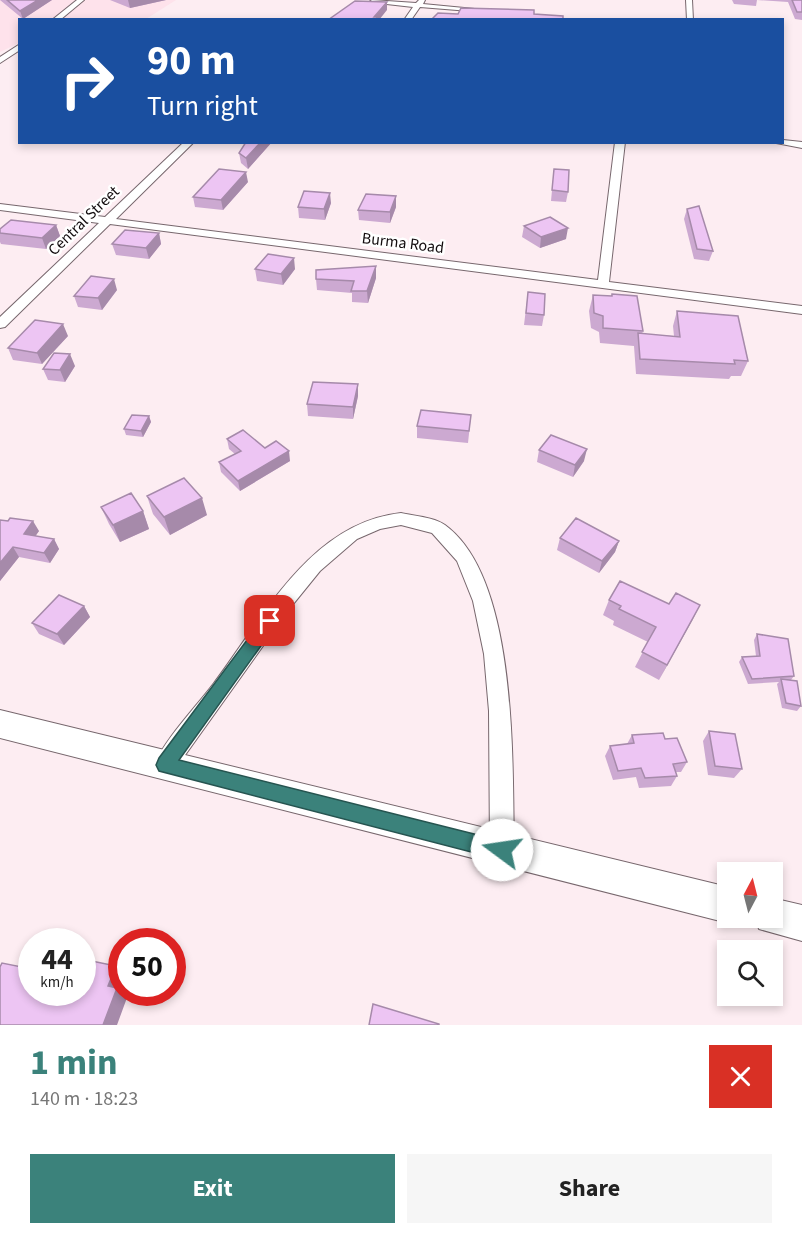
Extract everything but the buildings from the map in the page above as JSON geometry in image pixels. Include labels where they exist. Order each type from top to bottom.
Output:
[{"type":"main road","points":[[0,724],[717,902]]},
{"type":"main road","points":[[783,919],[802,923]]},
{"type":"street","points":[[58,18],[81,0]]},
{"type":"street","points":[[688,0],[690,18]]},
{"type":"street","points":[[372,2],[420,3],[495,11]]},
{"type":"street","points":[[409,18],[420,3]]},
{"type":"street","points":[[0,61],[18,48]]},
{"type":"street","points":[[784,143],[802,145]]},
{"type":"street","name":"Central Street","points":[[0,324],[188,144]]},
{"type":"street","points":[[603,285],[620,144]]},
{"type":"street","name":"Burma Road","points":[[0,207],[802,310]]},
{"type":"street","points":[[165,765],[293,589],[325,554],[353,534],[380,521],[411,519],[432,524],[460,548],[475,574],[486,607],[493,648],[499,732],[502,850]]},
{"type":"shaded area","points":[[0,0],[176,0],[148,18],[18,18],[18,43],[0,52]]},
{"type":"route","points":[[270,621],[165,765],[502,850]]}]
